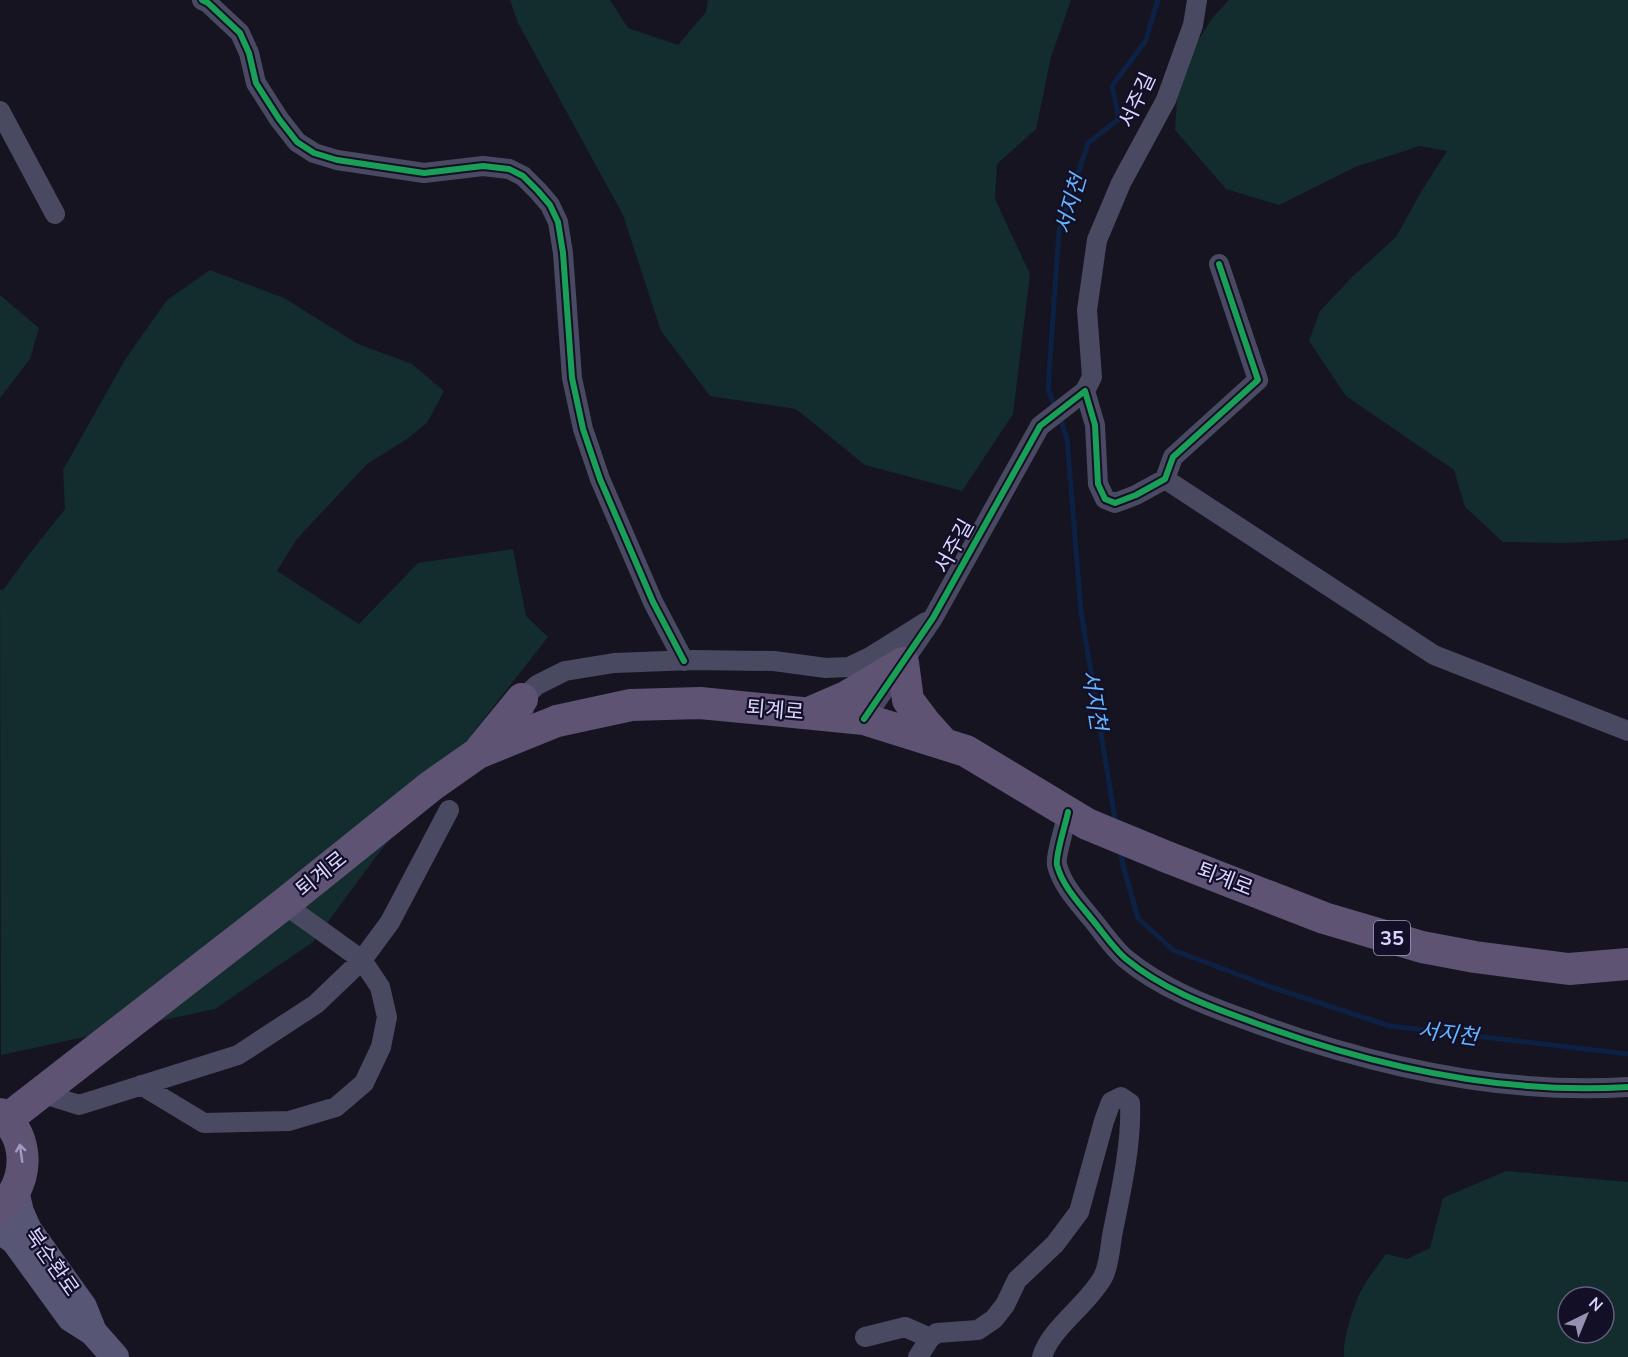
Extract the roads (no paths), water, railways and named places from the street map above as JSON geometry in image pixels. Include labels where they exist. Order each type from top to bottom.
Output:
[{"type":"main road","points":[[808,714],[846,697],[903,663],[908,700],[943,743]]},
{"type":"main road","points":[[478,753],[522,699]]},
{"type":"main road","name":"퇴계로","points":[[4,1116],[40,1093],[284,904],[431,786],[478,753],[557,721],[631,705],[700,703],[864,719],[966,751],[1078,818],[1167,857],[1324,918],[1422,947],[1475,957],[1569,969],[1628,964]]},
{"type":"main road","points":[[4,1116],[19,1137],[24,1157],[21,1178],[7,1199]]},
{"type":"street","points":[[202,0],[240,33],[249,53],[256,83],[297,142],[315,153],[337,160],[424,172],[483,166],[509,169],[523,176],[550,205],[558,222],[563,253],[572,378],[583,429],[600,479],[653,602],[684,660]]},
{"type":"street","name":"서주길","points":[[864,719],[933,618],[1040,426],[1082,393],[1092,377],[1087,310],[1097,240],[1121,183],[1166,100],[1193,25],[1197,0]]},
{"type":"street","points":[[0,111],[55,214]]},
{"type":"street","points":[[1082,393],[1095,425],[1098,484],[1105,499],[1115,503],[1136,495],[1165,478],[1173,457],[1258,380],[1219,264]]},
{"type":"street","points":[[1165,478],[1434,655],[1628,731]]},
{"type":"street","points":[[527,733],[522,699],[537,685],[565,671],[614,663],[684,660],[774,661],[826,668],[849,667],[870,657],[933,618]]},
{"type":"street","points":[[40,1093],[79,1105],[238,1055],[316,1004],[362,960],[390,922],[449,810]]},
{"type":"street","points":[[1078,818],[1056,862],[1061,876],[1072,895],[1125,958],[1162,984],[1215,1008],[1294,1038],[1390,1065],[1536,1088],[1628,1087]]},
{"type":"street","points":[[141,1085],[204,1123],[289,1121],[336,1107],[364,1083],[381,1047],[387,1017],[380,987],[362,960],[284,904]]},
{"type":"street","points":[[918,1357],[930,1338],[937,1333],[978,1330],[994,1319],[1005,1305],[1017,1280],[1055,1244],[1079,1212],[1107,1111],[1111,1102],[1121,1097],[1130,1103],[1131,1119],[1123,1177],[1104,1275],[1086,1302],[1055,1333],[1044,1349],[1042,1357]]},
{"type":"street","name":"북순환로","points":[[7,1199],[20,1212],[28,1230],[83,1308],[93,1332]]},
{"type":"street","name":"북순환로","points":[[0,1230],[15,1240],[71,1318],[93,1332],[115,1357]]},
{"type":"street","points":[[865,1337],[905,1327],[930,1338]]},
{"type":"waterway","name":"서지천","points":[[1055,407],[1048,389],[1059,231],[1088,143],[1119,119],[1112,86],[1145,42],[1158,0]]},
{"type":"waterway","name":"서지천","points":[[1059,416],[1067,438],[1081,612],[1116,825]]},
{"type":"waterway","name":"서지천","points":[[1120,848],[1138,918],[1173,950],[1271,987],[1390,1026],[1628,1054]]}]
